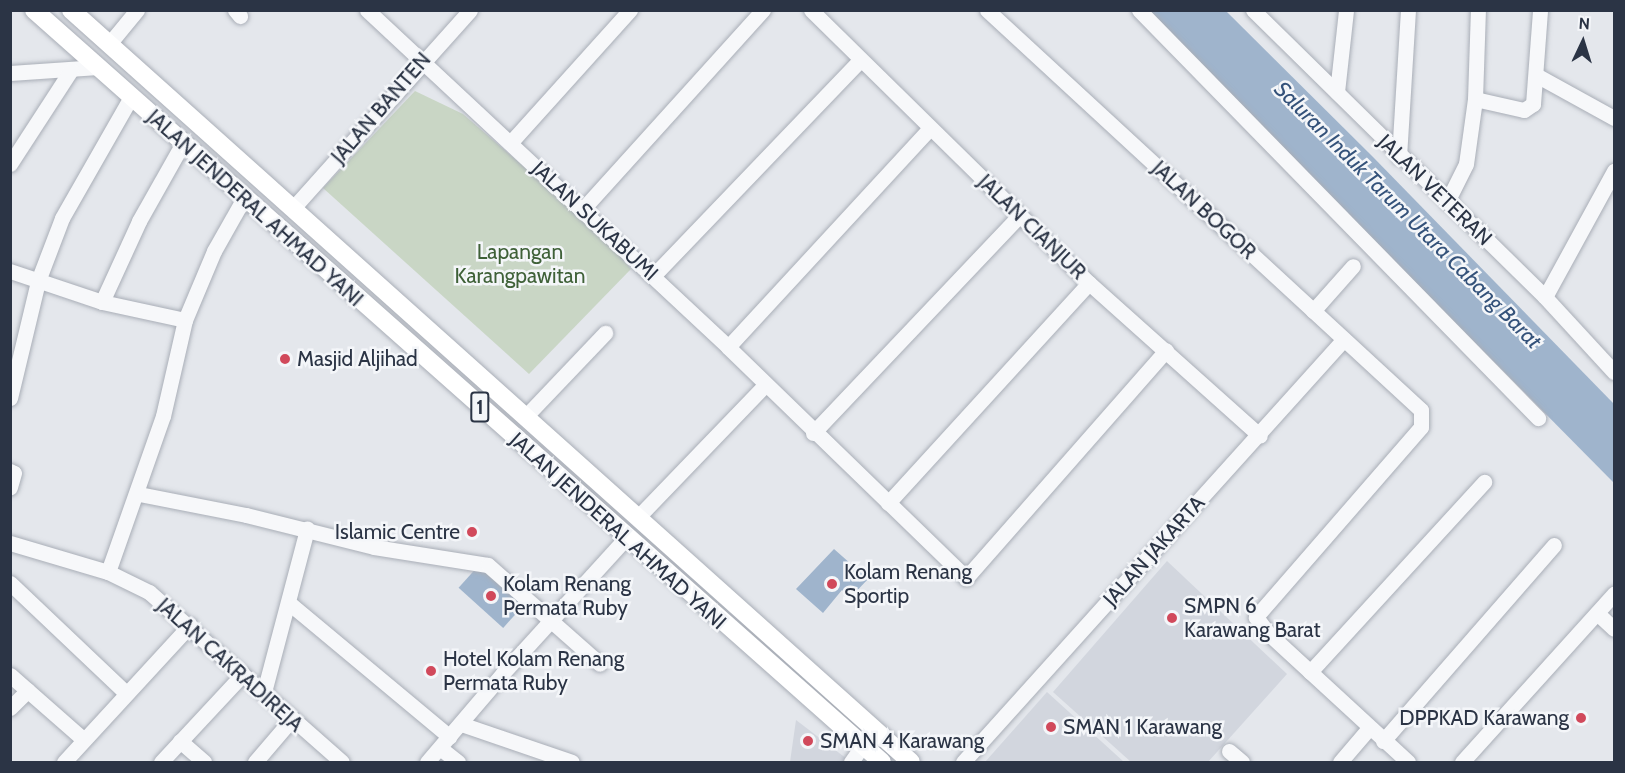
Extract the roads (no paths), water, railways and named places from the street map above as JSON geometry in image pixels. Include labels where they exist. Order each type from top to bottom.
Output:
[{"type":"main road","name":"JALAN JENDERAL AHMAD YANI","points":[[34,10],[626,538],[882,762]]},
{"type":"main road","name":"JALAN JENDERAL AHMAD YANI","points":[[71,10],[294,207],[911,762]]},
{"type":"street","points":[[109,44],[137,10]]},
{"type":"street","name":"JALAN SUKABUMI","points":[[367,10],[728,347],[813,433],[966,578],[1166,350]]},
{"type":"street","name":"JALAN BANTEN","points":[[294,207],[422,60],[470,10]]},
{"type":"street","points":[[511,142],[630,10]]},
{"type":"street","points":[[582,210],[764,10]]},
{"type":"street","name":"JALAN CIANJUR","points":[[811,10],[929,129],[1089,283],[1260,435]]},
{"type":"street","name":"JALAN BOGOR","points":[[987,10],[1421,410],[1421,427],[1256,616],[1269,634],[1310,672]]},
{"type":"street","points":[[1139,10],[1538,418]]},
{"type":"street","name":"JALAN VETERAN","points":[[1253,10],[1337,92],[1399,157],[1545,297],[1614,372]]},
{"type":"street","points":[[1337,92],[1346,10]]},
{"type":"street","points":[[1399,157],[1408,10]]},
{"type":"street","points":[[1447,202],[1466,164],[1474,99],[1478,10]]},
{"type":"street","points":[[1474,99],[1529,109],[1536,75],[1540,10]]},
{"type":"street","points":[[653,276],[860,60]]},
{"type":"street","points":[[10,72],[98,67]]},
{"type":"street","points":[[10,164],[71,70]]},
{"type":"street","points":[[1536,75],[1614,118]]},
{"type":"street","points":[[10,398],[38,281],[76,189],[131,97]]},
{"type":"street","points":[[728,347],[929,129]]},
{"type":"street","points":[[102,302],[139,221],[183,143]]},
{"type":"street","points":[[1545,297],[1614,171]]},
{"type":"street","points":[[108,572],[139,494],[163,416],[185,320],[214,251],[244,198]]},
{"type":"street","points":[[813,433],[1019,216]]},
{"type":"street","points":[[1313,311],[1353,266]]},
{"type":"street","points":[[10,271],[102,302],[185,320]]},
{"type":"street","points":[[888,502],[1089,283]]},
{"type":"street","points":[[526,416],[605,333]]},
{"type":"street","name":"JALAN JAKARTA","points":[[963,762],[1260,435],[1344,339]]},
{"type":"street","points":[[638,517],[765,385]]},
{"type":"street","points":[[10,471],[14,473],[10,487]]},
{"type":"street","points":[[1408,762],[1310,672],[1484,482]]},
{"type":"street","points":[[139,494],[307,529],[374,547],[488,565],[600,664]]},
{"type":"street","points":[[264,692],[307,529]]},
{"type":"street","points":[[427,762],[626,538]]},
{"type":"street","name":"JALAN CAKRADIREJA","points":[[10,543],[108,572],[149,592],[190,625],[264,692],[291,720],[342,762]]},
{"type":"street","points":[[1383,741],[1554,545]]},
{"type":"street","points":[[10,584],[125,692]]},
{"type":"street","points":[[1462,762],[1614,594]]},
{"type":"street","points":[[289,603],[445,743],[458,762]]},
{"type":"street","points":[[1597,613],[1614,629]]},
{"type":"street","points":[[64,762],[125,692],[190,625]]},
{"type":"street","points":[[161,762],[243,674]]},
{"type":"street","points":[[10,675],[84,740]]},
{"type":"street","points":[[10,708],[28,690]]},
{"type":"street","points":[[255,762],[291,720]]},
{"type":"street","points":[[460,724],[572,762]]},
{"type":"street","points":[[1340,762],[1370,728]]},
{"type":"street","points":[[180,741],[204,762]]},
{"type":"street","points":[[851,762],[863,745]]},
{"type":"street","points":[[1229,751],[1242,762]]},
{"type":"water","name":"Saluran Induk Tarum Utara Cabang Barat","points":[[1147,11],[1226,11],[1373,157],[1614,404],[1614,483]]},
{"type":"water","name":"Kolam Renang Sportip","points":[[834,549],[868,579],[850,598],[842,590],[823,613],[796,589]]},
{"type":"water","name":"Kolam Renang Permata Ruby","points":[[480,564],[525,604],[503,628],[459,588]]},
{"type":"place","name":"Masjid Aljihad","points":[[285,359]]},
{"type":"place","name":"Islamic Centre","points":[[472,532]]},
{"type":"place","name":"Kolam Renang Sportip","points":[[832,584]]},
{"type":"place","name":"Kolam Renang Permata Ruby","points":[[491,596]]},
{"type":"place","name":"SMPN 6 Karawang Barat","points":[[1172,618]]},
{"type":"place","name":"Hotel Kolam Renang Permata Ruby","points":[[431,671]]},
{"type":"place","name":"DPPKAD Karawang","points":[[1581,718]]},
{"type":"place","name":"SMAN 1 Karawang","points":[[1051,727]]},
{"type":"place","name":"SMAN 4 Karawang","points":[[808,741]]},
{"type":"park label","name":"Lapangan Karangpawitan","points":[[520,264]]}]
